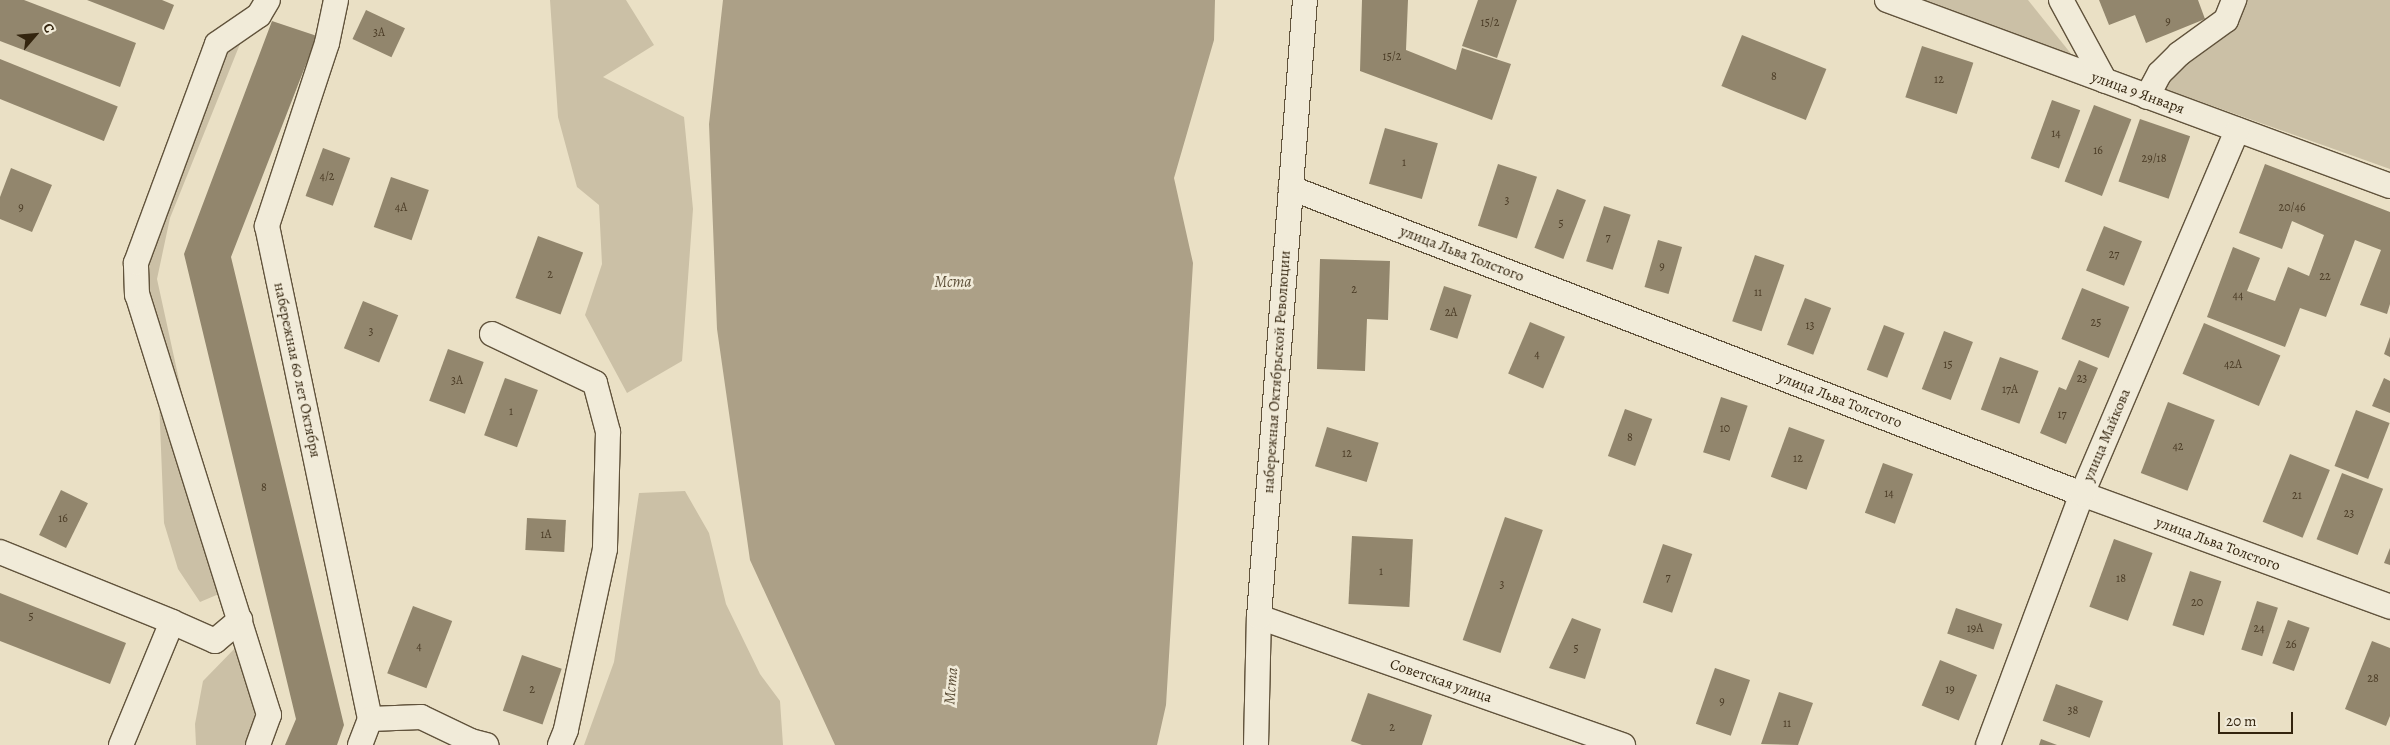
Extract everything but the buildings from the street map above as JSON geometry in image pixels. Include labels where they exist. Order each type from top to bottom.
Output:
[{"type":"street","points":[[258,745],[269,715],[137,295],[136,263],[218,44],[259,15],[268,0]]},
{"type":"street","name":"набережная 60 лет Октября","points":[[336,0],[327,43],[267,226],[370,719]]},
{"type":"street","name":"набережная Октябрьской Революции","points":[[1256,745],[1260,617],[1305,0]]},
{"type":"street","name":"улица 9 Января","points":[[1887,0],[2390,186]]},
{"type":"street","points":[[2061,0],[2094,55],[2105,81]]},
{"type":"street","points":[[2147,97],[2160,73],[2179,54],[2226,20],[2234,0]]},
{"type":"street","name":"улица Майкова","points":[[1988,745],[2082,494],[2237,130]]},
{"type":"street","name":"улица Льва Толстого","points":[[1291,188],[2082,494],[2390,607]]},
{"type":"street","points":[[492,334],[595,383],[608,432],[605,549],[566,730],[560,745]]},
{"type":"street","points":[[0,552],[214,641],[240,620]]},
{"type":"street","name":"Советская улица","points":[[1260,617],[1623,745]]},
{"type":"street","points":[[121,745],[172,622]]},
{"type":"street","points":[[360,745],[370,719],[421,717],[471,741],[486,745]]},
{"type":"shaded area","points":[[550,0],[626,0],[654,45],[603,77],[684,117],[693,209],[682,361],[627,393],[585,315],[602,264],[599,205],[577,187],[558,117]]},
{"type":"shaded area","points":[[1922,0],[2028,0],[2076,60]]},
{"type":"shaded area","points":[[2247,0],[2390,0],[2390,169],[2165,89],[2177,72],[2222,39]]},
{"type":"shaded area","points":[[233,27],[244,34],[170,218],[157,279],[200,476],[233,588],[200,602],[178,569],[164,523],[158,375],[142,316],[153,218]]},
{"type":"shaded area","points":[[685,491],[709,533],[726,604],[760,674],[780,701],[783,745],[584,745],[614,662],[639,493]]},
{"type":"shaded area","points":[[240,643],[259,718],[251,745],[196,745],[195,724],[203,681]]},
{"type":"water","name":"Мста","points":[[723,0],[1215,0],[1214,40],[1174,178],[1193,263],[1166,705],[1157,745],[835,745],[750,560],[717,329],[709,124]]}]
